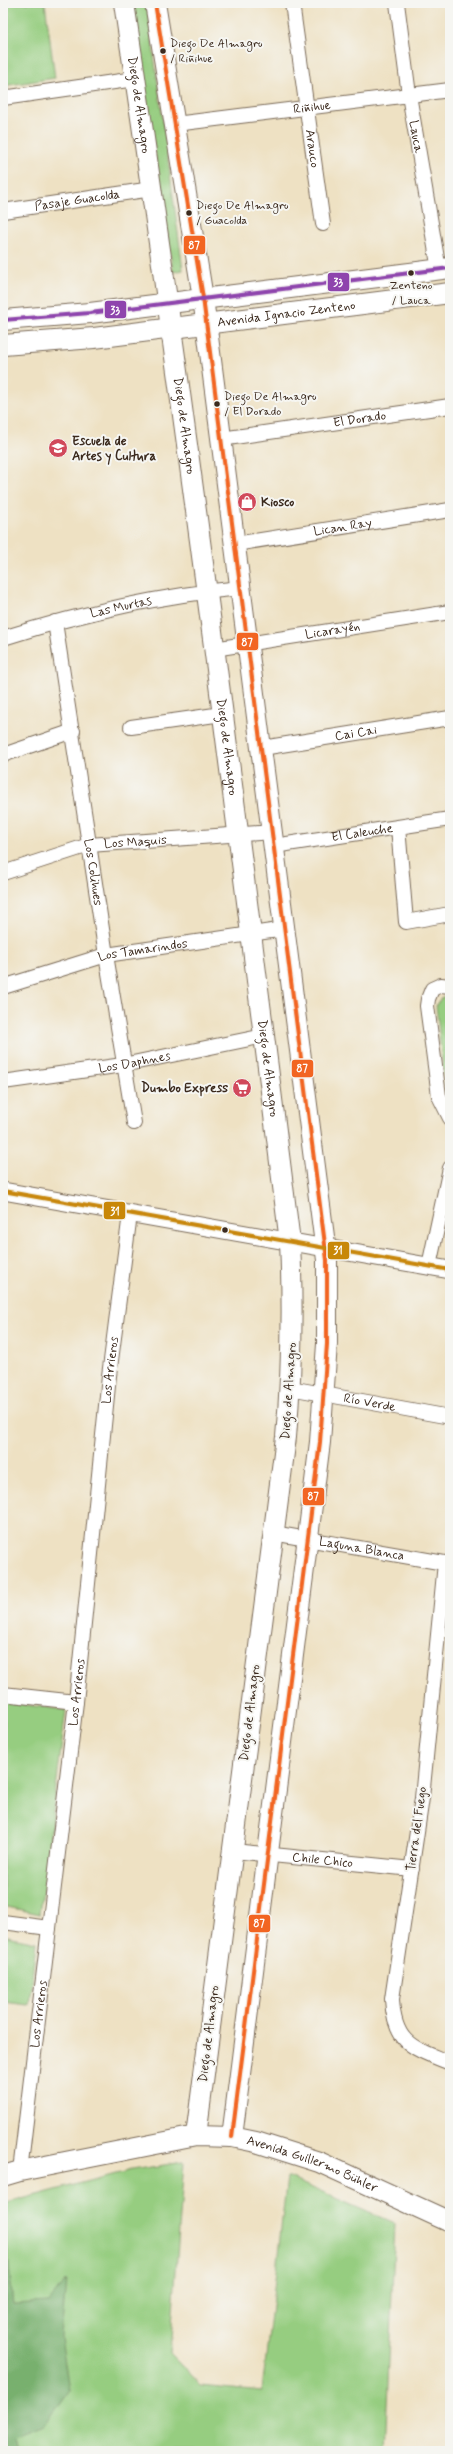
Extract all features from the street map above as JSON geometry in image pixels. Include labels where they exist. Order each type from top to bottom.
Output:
[{"type":"main road","name":"Diego de Almagro","points":[[124,3],[169,302],[290,1242],[292,1289],[290,1388],[273,1533],[196,2136]]},
{"type":"main road","points":[[155,3],[203,298],[326,1248],[328,1294],[325,1393],[232,2137]]},
{"type":"main road","name":"Avenida Ignacio Zenteno","points":[[3,320],[83,313],[444,269]]},
{"type":"main road","name":"Avenida Ignacio Zenteno","points":[[3,345],[94,338],[450,293]]},
{"type":"main road","name":"Avenida Guillermo Bühler","points":[[12,2173],[196,2136],[232,2137],[256,2142],[319,2162],[450,2222]]},
{"type":"street","name":"Arauco","points":[[292,3],[323,224]]},
{"type":"street","name":"Lauca","points":[[397,3],[409,95],[444,269]]},
{"type":"street","points":[[3,98],[135,79]]},
{"type":"street","name":"Riñihue","points":[[175,124],[450,90]]},
{"type":"street","name":"Pasaje Guacolda","points":[[3,211],[152,189]]},
{"type":"street","name":"El Dorado","points":[[221,439],[450,406]]},
{"type":"street","name":"Lican Ray","points":[[235,544],[450,510]]},
{"type":"street","name":"Las Murtas","points":[[3,638],[55,622],[206,591],[241,588]]},
{"type":"street","name":"Licarayén","points":[[214,649],[450,612]]},
{"type":"street","name":"Los Colihues","points":[[55,622],[73,730],[123,1065],[134,1123]]},
{"type":"street","points":[[131,727],[222,714]]},
{"type":"street","name":"Cai Cai","points":[[262,748],[450,718]]},
{"type":"street","points":[[3,755],[73,730]]},
{"type":"street","name":"El Caleuche","points":[[274,839],[398,827],[450,819]]},
{"type":"street","points":[[398,827],[406,922],[450,914]]},
{"type":"street","name":"Los Maquis","points":[[3,874],[89,845],[238,834],[274,839]]},
{"type":"street","name":"Los Tamarindos","points":[[3,987],[106,955],[285,928]]},
{"type":"street","points":[[450,986],[441,985],[432,989],[428,999],[439,1096],[450,1118]]},
{"type":"street","name":"Los Daphnes","points":[[3,1082],[123,1065],[264,1036]]},
{"type":"street","points":[[430,1266],[450,1168]]},
{"type":"street","points":[[3,1191],[450,1270]]},
{"type":"street","name":"Los Arrieros","points":[[12,2173],[49,1928],[76,1702],[109,1376],[130,1214]]},
{"type":"street","name":"Río Verde","points":[[290,1388],[325,1393],[450,1417]]},
{"type":"street","name":"Laguna Blanca","points":[[273,1533],[308,1537],[448,1564]]},
{"type":"street","name":"Tierra del Fuego","points":[[448,1564],[422,1798],[392,1999],[394,2020],[400,2034],[409,2045],[450,2063]]},
{"type":"street","points":[[3,1694],[76,1702]]},
{"type":"street","name":"Chile Chico","points":[[233,1851],[412,1868]]},
{"type":"street","points":[[3,1922],[49,1928]]},
{"type":"green space","points":[[3,3],[45,3],[55,78],[3,86],[3,70],[6,70],[3,51]]},
{"type":"green space","points":[[132,3],[147,3],[183,270],[173,272]]},
{"type":"green space","points":[[450,995],[450,1104],[446,1098],[436,1005],[442,997]]},
{"type":"green space","points":[[3,1702],[66,1710],[40,1914],[3,1906]]},
{"type":"green space","points":[[3,1935],[36,1942],[29,2005],[3,2002]]},
{"type":"green space","points":[[184,2162],[170,2353],[201,2385],[262,2391],[287,2177],[395,2224],[385,2451],[3,2451],[3,2204],[131,2170]]},
{"type":"green space","points":[[4,2217],[13,2304],[49,2302],[66,2280],[61,2337],[69,2391],[44,2426],[14,2438],[17,2451],[3,2451]]},
{"type":"transit line","name":"87","points":[[155,3],[203,298],[327,1260],[327,1344],[320,1442],[232,2137]]},
{"type":"transit line","name":"33","points":[[3,320],[90,313],[450,268]]},
{"type":"transit line","name":"31","points":[[3,1191],[450,1270]]},
{"type":"place","name":"Diego De Almagro / Riñihue","points":[[163,51]]},
{"type":"place","name":"Diego De Almagro / Guacolda","points":[[189,213]]},
{"type":"place","name":"Zenteno / Lauca","points":[[411,273]]},
{"type":"place","name":"Diego De Almagro / El Dorado","points":[[217,404]]},
{"type":"place","name":"Escuela de Artes y Cultura","points":[[58,448]]},
{"type":"place","name":"Kiosco","points":[[247,502]]},
{"type":"place","name":"Dumbo Express","points":[[242,1088]]}]
